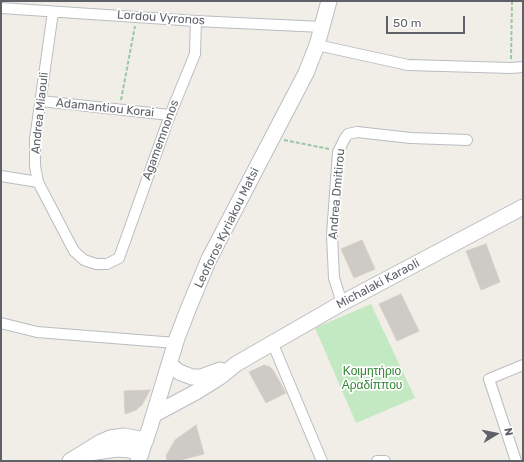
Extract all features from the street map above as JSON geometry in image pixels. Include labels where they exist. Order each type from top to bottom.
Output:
[{"type":"main road","name":"Leoforos Kyriakou Matsi","points":[[140,458],[176,343],[209,259],[306,72],[317,45],[329,1]]},
{"type":"main road","name":"Michalaki Karaoli","points":[[155,414],[200,390],[236,364],[272,342],[523,207]]},
{"type":"main road","name":"Michalaki Karaoli","points":[[169,364],[185,375],[201,377],[236,364]]},
{"type":"main road","points":[[75,458],[100,442],[110,438],[124,436],[146,440]]},
{"type":"main road","points":[[75,458],[118,449],[130,450],[140,458]]},
{"type":"street","name":"Lordou Vyronos","points":[[1,8],[196,21],[322,27]]},
{"type":"street","name":"Andrea Miaouli","points":[[53,12],[35,139],[35,166],[38,182],[74,251],[84,260],[96,264],[107,264],[119,258]]},
{"type":"street","name":"Agamemnonos","points":[[119,258],[170,115],[195,54],[196,21]]},
{"type":"street","points":[[317,45],[408,65],[511,68],[523,67]]},
{"type":"street","name":"Adamantiou Korai","points":[[41,101],[170,115]]},
{"type":"street","name":"Andrea Dmitirou","points":[[342,303],[334,278],[332,251],[339,151],[342,141],[348,134],[357,132],[411,138],[467,140]]},
{"type":"street","points":[[1,176],[38,182]]},
{"type":"street","points":[[1,323],[37,332],[176,343]]},
{"type":"street","points":[[272,342],[322,461]]},
{"type":"street","points":[[516,461],[489,379],[523,365]]},
{"type":"street","points":[[377,461],[385,461]]},
{"type":"path","points":[[511,68],[512,1]]},
{"type":"path","points":[[119,110],[137,17]]},
{"type":"path","points":[[271,138],[339,151]]},
{"type":"green space","name":"Κοιμητήριο Αραδίππου","points":[[371,304],[415,398],[356,423],[315,328]]},
{"type":"building","points":[[362,240],[375,269],[354,278],[341,249]]},
{"type":"building","points":[[486,244],[500,282],[481,290],[466,251]]},
{"type":"building","points":[[401,294],[419,331],[397,341],[379,304]]},
{"type":"building","points":[[264,365],[273,370],[286,393],[266,403],[249,372]]},
{"type":"building","points":[[150,390],[142,405],[136,410],[125,414],[124,391]]},
{"type":"building","points":[[196,425],[204,454],[177,461],[167,461],[166,456],[175,440]]}]
